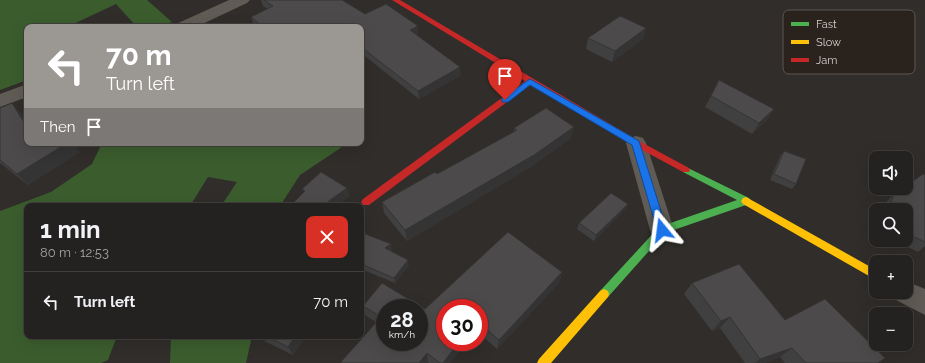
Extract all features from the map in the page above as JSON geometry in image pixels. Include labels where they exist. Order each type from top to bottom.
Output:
[{"type":"street","points":[[189,24],[242,0]]},
{"type":"street","points":[[395,0],[636,143],[746,201],[869,271]]},
{"type":"street","points":[[366,202],[530,81]]},
{"type":"street","points":[[0,102],[24,91]]},
{"type":"street","points":[[636,143],[662,230]]},
{"type":"street","points":[[542,363],[662,230],[746,201]]},
{"type":"street","points":[[913,296],[925,303]]},
{"type":"green space","points":[[0,0],[147,0],[172,22],[167,24],[134,24],[116,4],[73,24],[24,24],[24,81],[0,90]]},
{"type":"green space","points":[[101,146],[344,146],[300,175],[282,203],[223,203],[237,182],[208,177],[192,203],[24,203],[24,339],[116,339],[108,360],[101,363],[0,363],[0,211],[51,192],[92,164]]},
{"type":"green space","points":[[171,339],[251,339],[246,363],[170,363]]},
{"type":"building","points":[[264,0],[342,0],[365,14],[386,4],[418,26],[410,30],[460,67],[418,91],[364,49],[364,24],[259,24],[251,17],[273,6]]},
{"type":"building","points":[[620,16],[646,28],[615,51],[588,38]]},
{"type":"building","points":[[719,80],[774,109],[759,123],[711,96]]},
{"type":"building","points":[[12,103],[24,122],[24,146],[62,146],[17,174],[0,160],[0,108]]},
{"type":"building","points":[[546,108],[574,127],[534,155],[405,230],[382,202],[435,172],[437,174],[517,130],[514,128]]},
{"type":"building","points":[[784,151],[806,159],[796,184],[774,174]]},
{"type":"building","points":[[321,172],[347,188],[326,203],[293,203],[305,191],[302,189]]},
{"type":"building","points":[[923,174],[925,175],[925,242],[913,236],[913,203],[891,203],[894,195],[913,195],[913,181]]},
{"type":"building","points":[[611,193],[628,204],[596,235],[579,223]]},
{"type":"building","points":[[508,232],[562,272],[499,340],[488,331],[488,299],[436,299],[436,351],[452,351],[443,363],[440,363],[427,353],[419,363],[340,363],[361,339],[364,339],[364,336],[376,323],[376,351],[428,351],[428,306]]},
{"type":"building","points":[[364,233],[391,244],[385,248],[408,260],[394,278],[364,265]]},
{"type":"building","points":[[739,264],[785,320],[825,299],[869,342],[869,351],[878,351],[885,358],[878,363],[806,363],[792,348],[760,359],[730,317],[721,321],[692,283]]},
{"type":"building","points":[[382,283],[408,299],[376,299],[376,314],[364,307]]},
{"type":"building","points":[[272,339],[293,339],[288,347]]},
{"type":"traffic: fast","points":[[604,294],[662,230],[746,201],[686,170]]},
{"type":"traffic: slow","points":[[746,201],[869,271]]},
{"type":"traffic: slow","points":[[543,363],[604,294]]},
{"type":"traffic: jam","points":[[395,0],[636,143],[686,170]]},
{"type":"traffic: jam","points":[[366,202],[530,81]]},
{"type":"route","points":[[505,100],[530,81],[636,143],[662,230]]}]
